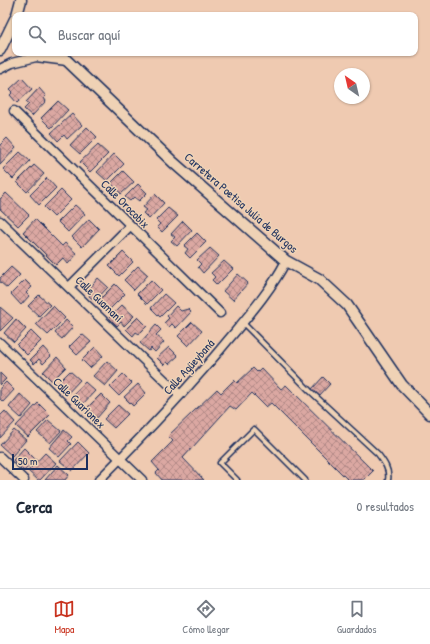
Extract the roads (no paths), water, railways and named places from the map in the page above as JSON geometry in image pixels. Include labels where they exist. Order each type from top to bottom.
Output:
[{"type":"street","points":[[19,12],[21,0]]},
{"type":"street","points":[[0,50],[12,27]]},
{"type":"street","name":"Carretera Poetisa Julia de Burgos","points":[[62,56],[174,164],[286,261],[319,279],[348,305],[402,384],[430,414]]},
{"type":"street","points":[[0,69],[12,63],[36,57],[67,61]]},
{"type":"street","name":"Calle Orocobix","points":[[14,110],[130,226],[220,313]]},
{"type":"street","name":"Calle Guamaní","points":[[0,221],[180,395]]},
{"type":"street","points":[[69,287],[130,226]]},
{"type":"street","name":"Calle Agüeybaná","points":[[99,480],[180,395],[243,323],[276,279],[286,261]]},
{"type":"street","name":"Calle Guarionex","points":[[0,342],[142,480]]},
{"type":"street","points":[[0,456],[24,480]]},
{"type":"lane","points":[[243,323],[310,391],[378,454],[387,468],[389,476],[388,480]]},
{"type":"lane","points":[[237,480],[220,463],[254,429],[305,480]]}]
